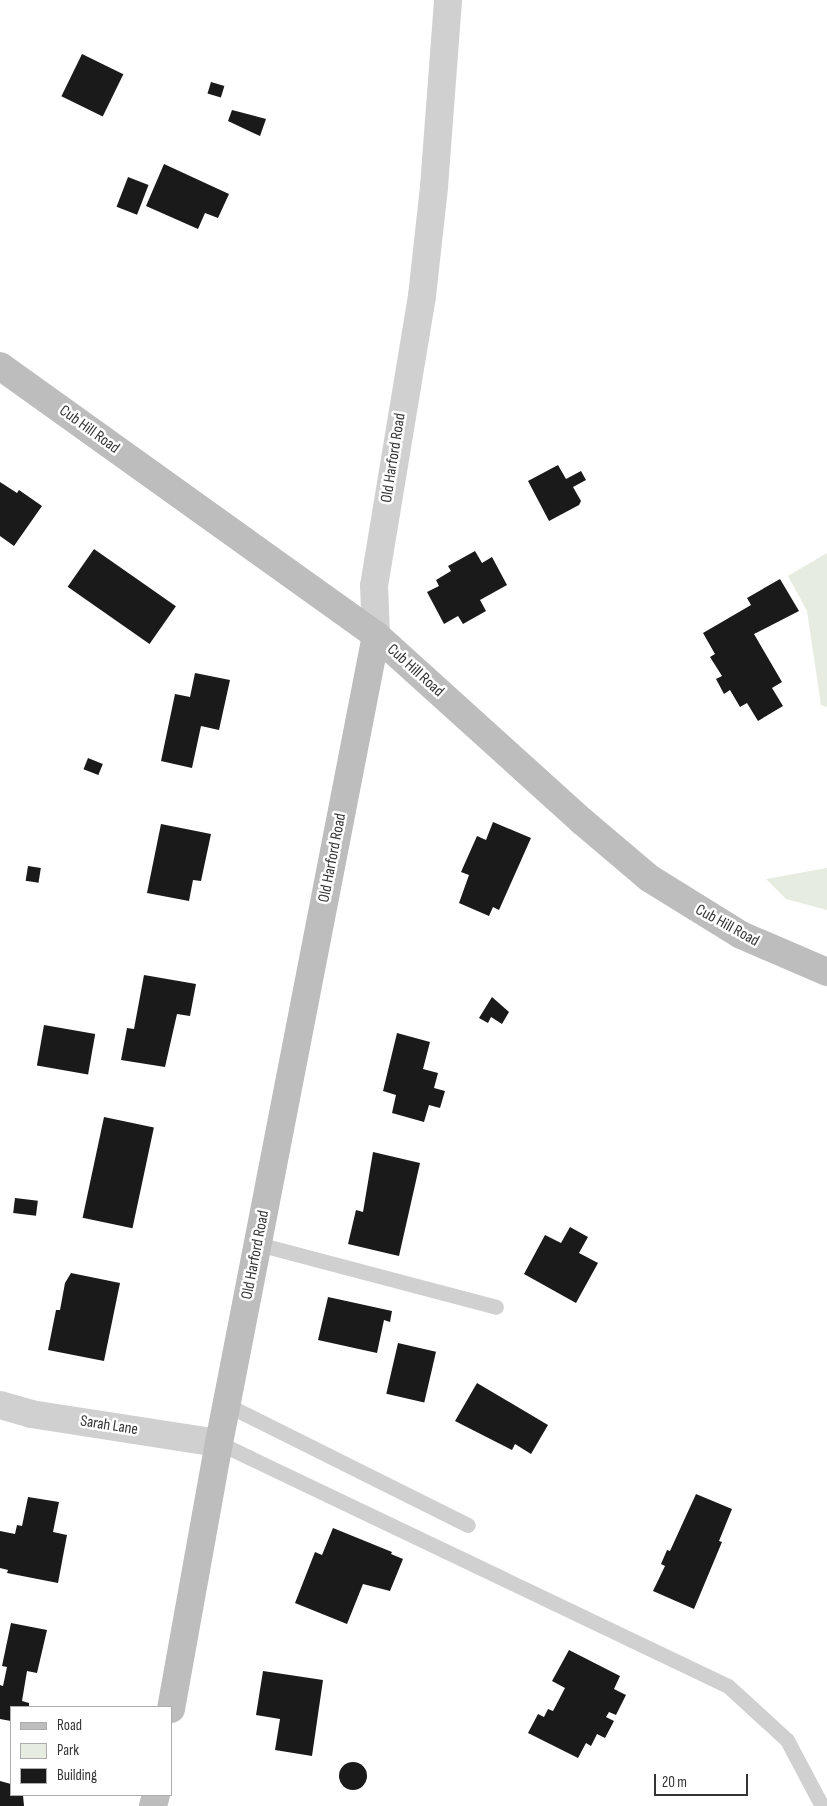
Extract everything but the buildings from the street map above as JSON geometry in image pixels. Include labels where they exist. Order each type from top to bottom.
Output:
[{"type":"street","name":"Old Harford Road","points":[[172,1706],[219,1443],[376,635],[374,586],[422,296],[434,187],[448,0]]},
{"type":"street","name":"Cub Hill Road","points":[[0,366],[376,635],[583,822],[649,878],[741,936],[827,972]]},
{"type":"street","name":"Sarah Lane","points":[[0,1404],[31,1414],[219,1443]]},
{"type":"lane","points":[[258,1244],[496,1307]]},
{"type":"lane","points":[[227,1405],[468,1525]]},
{"type":"lane","points":[[219,1443],[728,1686],[787,1740],[822,1806]]},
{"type":"green space","points":[[827,553],[827,707],[821,705],[807,611],[788,576]]},
{"type":"green space","points":[[827,868],[827,910],[786,899],[766,879]]}]
